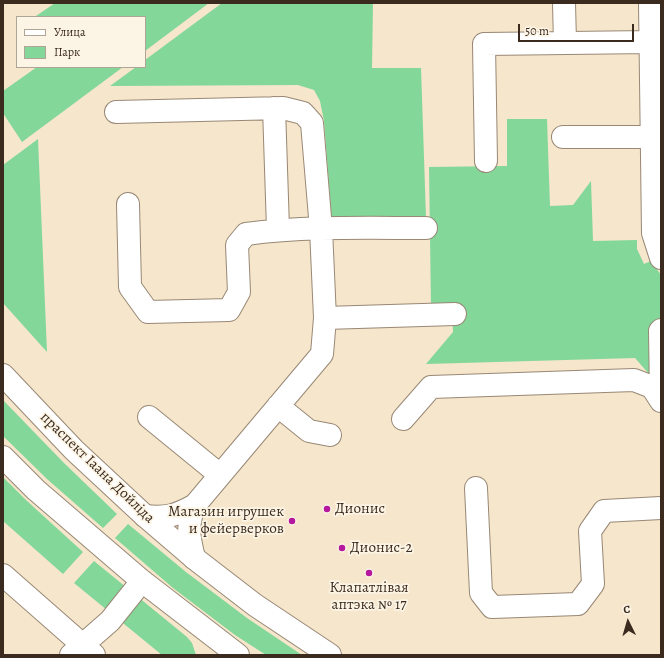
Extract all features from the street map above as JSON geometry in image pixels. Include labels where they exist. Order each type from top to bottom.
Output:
[{"type":"main road","points":[[564,3],[565,43]]},
{"type":"main road","points":[[653,5],[650,42],[653,233],[661,258]]},
{"type":"main road","points":[[486,160],[484,44],[650,42]]},
{"type":"main road","points":[[274,108],[278,230]]},
{"type":"main road","points":[[116,112],[283,108],[303,113],[312,124],[321,229],[325,318],[322,354],[195,506],[190,518],[188,529],[194,558]]},
{"type":"main road","points":[[563,137],[651,137]]},
{"type":"main road","points":[[128,204],[130,287],[148,312],[229,310],[239,292],[237,245],[246,234],[278,230],[426,228]]},
{"type":"main road","points":[[325,318],[456,314]]},
{"type":"main road","points":[[661,330],[661,396]]},
{"type":"main road","name":"праспект Іаана Дойліда","points":[[3,375],[74,450],[145,516],[194,558],[255,605],[330,655]]},
{"type":"main road","points":[[403,419],[431,387],[634,380],[652,387],[661,401]]},
{"type":"main road","points":[[278,406],[309,432],[330,435]]},
{"type":"main road","points":[[149,417],[220,475]]},
{"type":"main road","points":[[3,458],[36,490],[142,581],[229,652]]},
{"type":"main road","points":[[476,488],[481,592],[492,607],[578,604],[593,584],[590,531],[604,511],[661,508]]},
{"type":"main road","points":[[145,516],[172,516],[195,506]]},
{"type":"main road","points":[[3,575],[82,652],[142,581]]},
{"type":"green space","points":[[55,3],[209,3],[146,50],[146,16],[36,16]]},
{"type":"green space","points":[[222,3],[373,3],[372,68],[421,68],[426,217],[332,223],[324,121],[320,101],[314,90],[298,85],[110,86],[135,68],[146,68],[146,59]]},
{"type":"green space","points":[[36,68],[122,68],[22,142],[3,113],[3,91]]},
{"type":"green space","points":[[507,119],[547,119],[550,206],[573,205],[591,181],[593,241],[637,240],[637,249],[644,264],[651,261],[661,275],[661,340],[655,374],[649,374],[635,358],[426,364],[453,332],[452,306],[431,307],[429,167],[507,166]]},
{"type":"green space","points":[[38,139],[47,352],[3,303],[3,165]]},
{"type":"green space","points":[[3,400],[64,463],[117,514],[103,528],[47,479],[3,436]]},
{"type":"green space","points":[[3,477],[83,552],[63,574],[3,521]]},
{"type":"green space","points":[[128,524],[186,572],[247,618],[302,655],[266,655],[235,635],[173,588],[115,538]]},
{"type":"green space","points":[[94,561],[187,637],[192,643],[196,655],[162,655],[74,583]]},
{"type":"place","name":"Дионис","points":[[327,509]]},
{"type":"place","name":"Магазин игрушек и фейерверков","points":[[292,521]]},
{"type":"place","name":"Дионис-2","points":[[342,548]]},
{"type":"place","name":"Клапатлівая аптэка № 17","points":[[369,573]]}]
